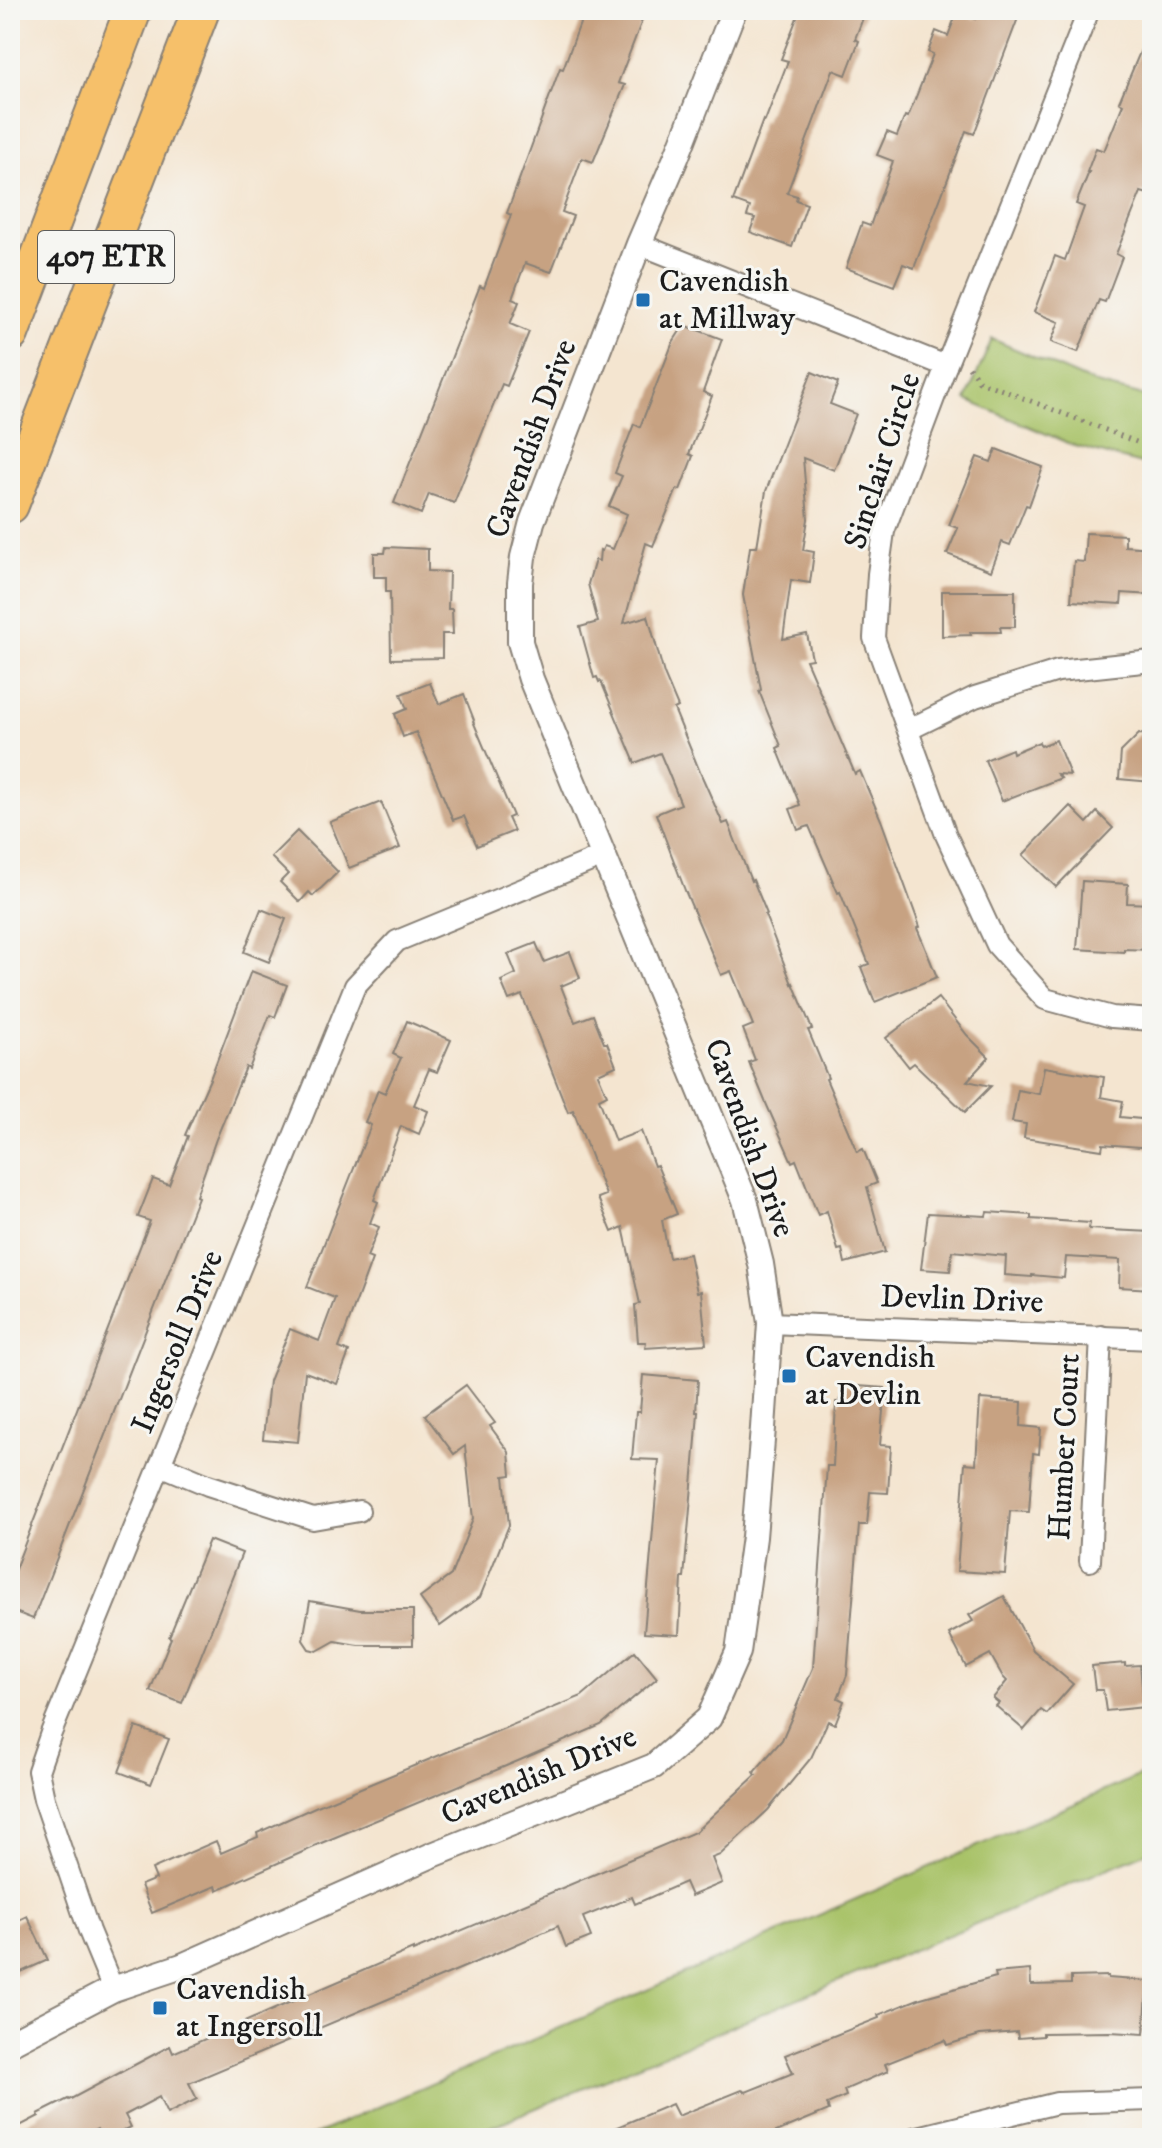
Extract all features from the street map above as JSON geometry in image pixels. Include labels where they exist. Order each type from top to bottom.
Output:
[{"type":"highway","name":"407 ETR","points":[[10,334],[133,10]]},
{"type":"highway","name":"407 ETR","points":[[10,505],[201,10]]},
{"type":"street","name":"Cavendish Drive","points":[[10,2043],[113,1989],[182,1966],[430,1856],[654,1766],[709,1718],[738,1652],[754,1537],[770,1323],[761,1264],[745,1200],[531,679],[520,642],[520,583],[532,522],[639,244],[734,10]]},
{"type":"street","name":"Sinclair Circle","points":[[1089,10],[884,531],[874,638],[946,835],[997,945],[1045,999],[1112,1017],[1152,1020]]},
{"type":"street","points":[[639,244],[950,357]]},
{"type":"street","points":[[908,730],[975,697],[1058,671],[1152,661]]},
{"type":"street","name":"Ingersoll Drive","points":[[113,1989],[89,1931],[44,1799],[38,1771],[355,986],[397,941],[603,856]]},
{"type":"street","name":"Devlin Drive","points":[[770,1323],[1152,1339]]},
{"type":"street","name":"Humber Court","points":[[1090,1561],[1101,1336]]},
{"type":"street","points":[[160,1465],[208,1485],[313,1519],[359,1511]]},
{"type":"street","points":[[914,2138],[991,2129],[1057,2103],[1152,2100]]},
{"type":"path","points":[[950,357],[979,381],[1152,448]]},
{"type":"green space","points":[[992,339],[1096,384],[1152,398],[1152,467],[1075,446],[966,400]]},
{"type":"green space","points":[[1152,1770],[1152,1850],[465,2138],[307,2138]]},
{"type":"building","points":[[585,10],[646,10],[618,83],[625,85],[593,162],[582,158],[562,212],[573,216],[551,272],[525,263],[512,299],[519,302],[510,324],[529,332],[507,386],[502,384],[454,503],[429,494],[421,514],[394,503],[480,286],[484,288],[511,215],[507,213],[560,68],[563,69]]},
{"type":"building","points":[[800,10],[866,10],[855,39],[859,41],[846,75],[833,70],[787,193],[807,204],[792,247],[750,232],[755,218],[747,216],[750,207],[733,201],[788,61],[781,59]]},
{"type":"building","points":[[978,10],[1021,10],[974,134],[966,131],[914,268],[903,264],[894,286],[846,268],[862,223],[870,226],[893,161],[877,155],[887,132],[897,136],[905,116],[908,117],[933,54],[928,52],[936,31],[948,36],[957,12],[975,19]]},
{"type":"building","points":[[1151,26],[1152,183],[1148,194],[1141,192],[1116,254],[1122,257],[1105,302],[1099,300],[1078,352],[1051,342],[1059,322],[1034,312],[1055,256],[1065,260],[1084,207],[1076,204],[1087,172],[1096,148],[1104,151],[1123,104],[1119,102]]},
{"type":"building","points":[[684,325],[722,339],[703,392],[712,396],[689,454],[693,456],[680,490],[677,489],[653,546],[646,543],[624,623],[648,616],[664,674],[678,707],[674,709],[723,824],[728,822],[753,880],[812,1029],[808,1030],[826,1079],[857,1152],[863,1149],[877,1183],[867,1187],[885,1252],[845,1263],[827,1211],[818,1215],[796,1160],[792,1162],[765,1101],[749,1062],[755,1060],[743,1029],[753,1025],[731,971],[721,975],[656,814],[681,804],[668,772],[660,753],[635,763],[601,681],[594,678],[580,627],[598,622],[588,584],[595,560],[599,561],[600,550],[604,546],[613,549],[627,514],[609,506],[622,476],[615,473],[634,424],[640,427],[673,342]]},
{"type":"building","points":[[812,372],[838,383],[830,404],[856,414],[834,470],[803,458],[808,519],[803,550],[814,552],[810,583],[791,580],[783,639],[807,634],[812,659],[806,660],[855,774],[860,771],[881,820],[937,977],[875,1002],[861,967],[869,964],[840,892],[809,826],[798,830],[790,809],[800,805],[759,691],[743,595],[750,547],[757,547],[766,491]]},
{"type":"building","points":[[996,449],[1043,467],[1010,545],[1002,542],[991,571],[947,554],[958,528],[949,525],[977,457],[991,462]]},
{"type":"building","points":[[1086,533],[1125,535],[1125,546],[1152,548],[1152,595],[1122,593],[1121,604],[1071,601],[1074,561],[1084,562]]},
{"type":"building","points":[[386,547],[428,549],[428,571],[449,572],[448,609],[452,609],[453,634],[442,634],[442,658],[391,659],[390,592],[386,592],[386,577],[374,577],[374,553],[385,553]]},
{"type":"building","points":[[942,591],[1015,591],[1015,627],[1000,627],[1001,632],[942,636]]},
{"type":"building","points":[[430,683],[439,704],[464,694],[513,816],[508,818],[514,831],[477,846],[464,816],[453,820],[416,732],[403,737],[395,714],[407,709],[401,694]]},
{"type":"building","points":[[1139,734],[1152,735],[1152,782],[1119,779],[1121,752]]},
{"type":"building","points":[[1056,740],[1070,775],[1057,774],[1061,778],[1002,801],[985,760],[1012,749],[1013,753],[1039,742],[1041,746]]},
{"type":"building","points":[[381,802],[400,848],[349,868],[330,822]]},
{"type":"building","points":[[1070,806],[1087,823],[1097,812],[1113,828],[1056,887],[1023,855]]},
{"type":"building","points":[[297,831],[338,872],[313,896],[309,892],[300,902],[280,882],[288,874],[271,857]]},
{"type":"building","points":[[1082,881],[1128,884],[1127,903],[1152,904],[1152,950],[1077,949]]},
{"type":"building","points":[[261,909],[286,919],[269,962],[244,952]]},
{"type":"building","points":[[536,943],[544,962],[570,952],[580,978],[561,986],[575,1022],[593,1015],[616,1066],[598,1074],[607,1095],[599,1099],[615,1141],[641,1131],[654,1166],[657,1165],[677,1214],[662,1220],[669,1258],[689,1254],[697,1292],[701,1291],[706,1344],[645,1348],[646,1342],[638,1342],[635,1305],[640,1304],[623,1227],[612,1232],[598,1198],[606,1195],[573,1110],[568,1112],[522,995],[509,1000],[501,981],[516,974],[508,954]]},
{"type":"building","points":[[251,971],[287,985],[275,1017],[270,1015],[249,1069],[246,1067],[216,1139],[198,1197],[33,1619],[10,1610],[10,1582],[150,1221],[138,1217],[153,1179],[169,1185],[188,1136],[185,1135]]},
{"type":"building","points":[[938,998],[989,1057],[967,1081],[991,1086],[965,1112],[914,1063],[909,1067],[886,1038]]},
{"type":"building","points":[[407,1021],[451,1040],[437,1072],[429,1069],[414,1105],[428,1111],[419,1134],[401,1126],[374,1200],[378,1202],[370,1223],[379,1227],[367,1257],[372,1259],[339,1348],[349,1352],[337,1384],[305,1372],[298,1442],[263,1439],[269,1381],[290,1329],[319,1341],[335,1298],[307,1287],[371,1125],[365,1122],[378,1090],[385,1093],[401,1058],[393,1054]]},
{"type":"building","points":[[1044,1067],[1104,1077],[1101,1097],[1123,1101],[1120,1117],[1152,1120],[1152,1148],[1103,1144],[1102,1150],[1024,1138],[1026,1124],[1012,1122],[1018,1090],[1039,1094]]},
{"type":"building","points":[[987,1212],[1090,1223],[1089,1229],[1152,1232],[1152,1289],[1119,1287],[1120,1260],[1066,1257],[1064,1278],[1032,1277],[1005,1275],[1006,1256],[952,1251],[950,1271],[921,1269],[928,1213],[986,1216]]},
{"type":"building","points":[[643,1375],[698,1380],[679,1635],[644,1633],[659,1460],[632,1459]]},
{"type":"building","points":[[466,1385],[495,1423],[490,1426],[509,1452],[511,1475],[504,1476],[509,1525],[480,1597],[440,1626],[420,1598],[451,1575],[473,1519],[465,1446],[454,1454],[425,1415]]},
{"type":"building","points":[[843,1385],[885,1388],[880,1445],[891,1446],[888,1493],[870,1492],[867,1525],[859,1525],[847,1675],[838,1698],[844,1701],[835,1724],[828,1721],[811,1758],[768,1810],[720,1855],[712,1858],[722,1883],[691,1896],[685,1882],[635,1904],[632,1897],[583,1917],[591,1937],[566,1947],[558,1926],[189,2083],[197,2099],[167,2114],[159,2097],[125,2115],[131,2127],[109,2138],[102,2138],[97,2129],[80,2138],[10,2138],[10,2131],[38,2114],[170,2046],[173,2053],[695,1832],[756,1775],[754,1772],[782,1740],[813,1668],[827,1466],[833,1466],[836,1402],[840,1402]]},
{"type":"building","points":[[980,1399],[1022,1402],[1021,1426],[1041,1428],[1039,1454],[1033,1453],[1029,1512],[1010,1511],[1005,1574],[957,1571],[965,1463],[976,1464]]},
{"type":"building","points":[[209,1540],[242,1553],[182,1703],[150,1691]]},
{"type":"building","points":[[1004,1596],[1033,1650],[1073,1684],[1047,1714],[1041,1710],[1024,1730],[996,1706],[999,1703],[993,1698],[1007,1681],[990,1654],[966,1667],[949,1634],[973,1621],[969,1615]]},
{"type":"building","points":[[310,1601],[360,1610],[413,1610],[413,1645],[358,1645],[335,1641],[317,1651],[309,1649],[303,1640]]},
{"type":"building","points":[[635,1651],[657,1678],[601,1725],[217,1890],[216,1886],[152,1913],[141,1885],[156,1879],[152,1869],[216,1841],[221,1853],[315,1807],[582,1696]]},
{"type":"building","points":[[1125,1663],[1125,1666],[1140,1665],[1144,1707],[1106,1711],[1103,1690],[1095,1690],[1092,1666]]},
{"type":"building","points":[[136,1727],[169,1739],[151,1784],[119,1772]]},
{"type":"building","points":[[27,1916],[48,1960],[10,1977],[10,1924]]},
{"type":"building","points":[[1030,1970],[1031,1985],[1071,1984],[1071,1977],[1108,1976],[1148,1981],[1144,2034],[1043,2033],[1043,2036],[1018,2038],[1017,2032],[980,2035],[947,2045],[945,2040],[885,2064],[888,2071],[844,2090],[846,2096],[827,2104],[829,2110],[762,2138],[591,2138],[672,2104],[678,2116],[793,2073],[785,2055],[921,1998],[996,1977],[995,1973]]},
{"type":"place","name":"Cavendish at Millway","points":[[643,300]]},
{"type":"place","name":"Cavendish at Devlin","points":[[789,1376]]},
{"type":"place","name":"Cavendish at Ingersoll","points":[[160,2008]]}]
